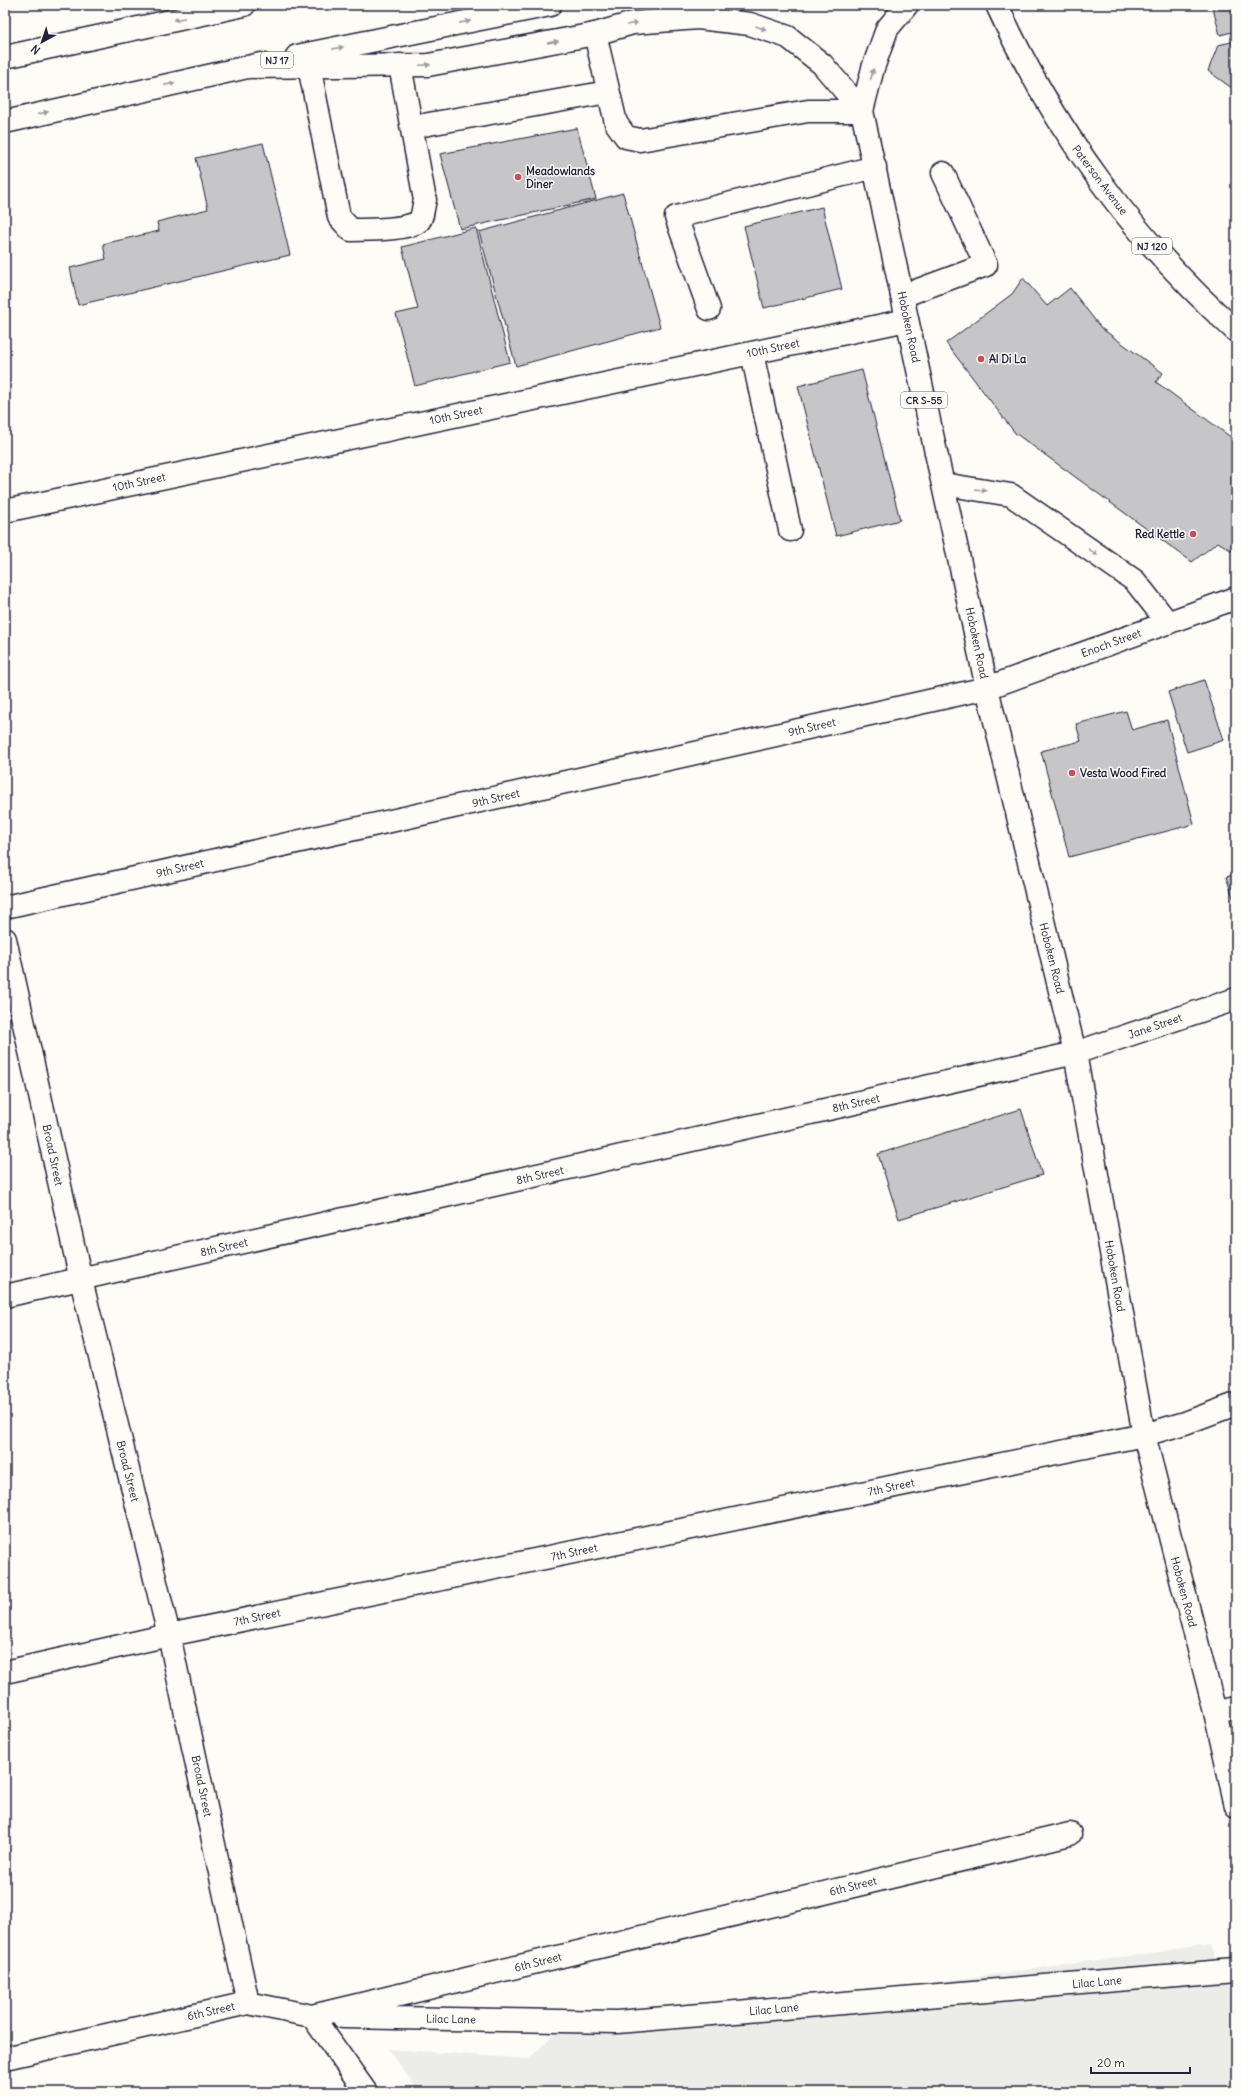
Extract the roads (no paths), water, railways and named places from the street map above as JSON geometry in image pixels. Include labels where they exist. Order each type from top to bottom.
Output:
[{"type":"main road","points":[[5,57],[244,5]]},
{"type":"main road","name":"NJ 17","points":[[5,122],[246,67],[550,5]]},
{"type":"main road","points":[[862,112],[873,68],[887,29],[907,5]]},
{"type":"main road","name":"Paterson Avenue","points":[[997,5],[1022,56],[1051,109],[1103,184],[1141,233],[1181,278],[1236,330]]},
{"type":"main road","points":[[246,67],[428,65],[594,34],[633,24],[698,18],[750,24],[788,37],[822,64],[862,112]]},
{"type":"main road","points":[[594,34],[616,122],[626,137],[640,140],[808,112],[862,112]]},
{"type":"main road","points":[[309,66],[338,217],[351,230],[414,225],[420,220],[425,200],[400,65]]},
{"type":"main road","points":[[412,127],[608,92]]},
{"type":"main road","name":"Hoboken Road","points":[[862,112],[987,688],[1075,1053],[1144,1436],[1226,1710],[1236,1806]]},
{"type":"main road","points":[[709,309],[676,217],[875,167]]},
{"type":"main road","points":[[902,296],[986,265],[943,173]]},
{"type":"main road","name":"10th Street","points":[[5,510],[907,320]]},
{"type":"main road","points":[[752,353],[790,530]]},
{"type":"main road","points":[[942,484],[1010,495],[1136,581],[1168,623]]},
{"type":"main road","name":"Enoch Street","points":[[987,688],[1236,598]]},
{"type":"main road","name":"9th Street","points":[[5,907],[987,688]]},
{"type":"main road","name":"Broad Street","points":[[5,939],[80,1280],[169,1635],[248,2003]]},
{"type":"main road","name":"Jane Street","points":[[1075,1053],[1236,999]]},
{"type":"main road","name":"8th Street","points":[[5,1296],[1075,1053]]},
{"type":"main road","name":"7th Street","points":[[5,1672],[169,1635],[1144,1436],[1236,1404]]},
{"type":"main road","name":"6th Street","points":[[5,2058],[248,2003],[312,2016],[1070,1834]]},
{"type":"main road","name":"Lilac Lane","points":[[312,2016],[617,2022],[1236,1970]]},
{"type":"main road","points":[[312,2016],[366,2092]]},
{"type":"place","name":"Meadowlands Diner","points":[[518,177]]},
{"type":"place","name":"Al Di La","points":[[981,359]]},
{"type":"place","name":"Red Kettle","points":[[1193,534]]},
{"type":"place","name":"Vesta Wood Fired","points":[[1072,773]]}]
